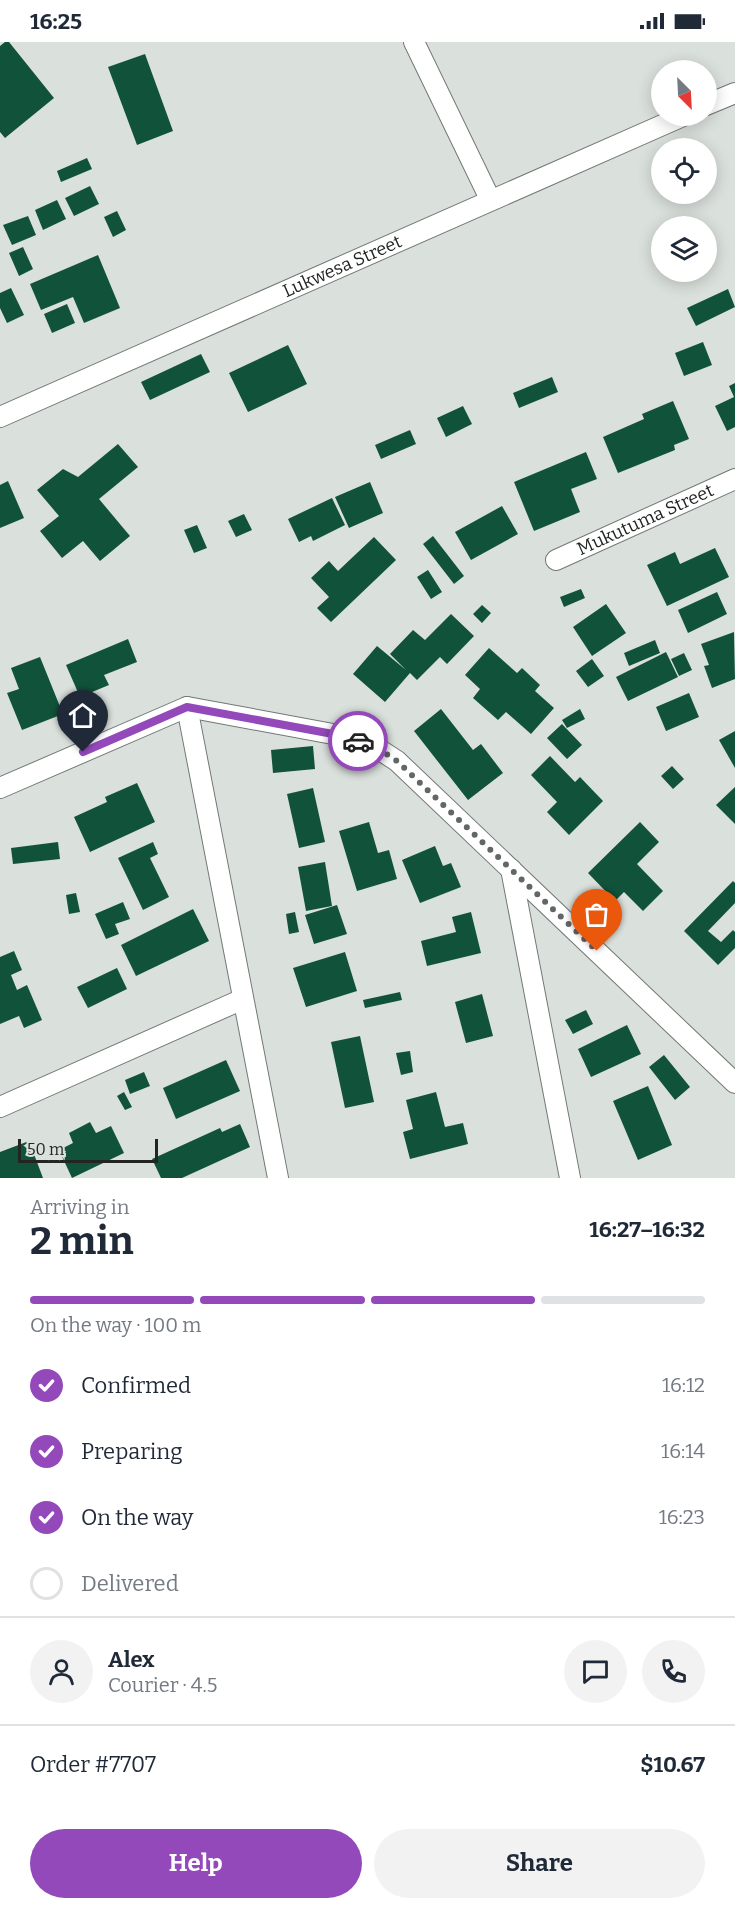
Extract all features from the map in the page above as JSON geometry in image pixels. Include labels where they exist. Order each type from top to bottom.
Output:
[{"type":"street","points":[[414,42],[490,199]]},
{"type":"street","points":[[717,100],[735,93]]},
{"type":"street","name":"Lukwesa Street","points":[[0,417],[660,126]]},
{"type":"street","name":"Mukutuma Street","points":[[556,560],[735,479]]},
{"type":"street","points":[[187,707],[278,1178]]},
{"type":"street","points":[[0,788],[187,707],[349,737],[377,748],[397,761],[735,1083]]},
{"type":"street","points":[[511,869],[570,1178]]},
{"type":"street","points":[[0,1107],[243,999]]},
{"type":"building","points":[[9,42],[54,98],[5,138],[0,132],[0,46]]},
{"type":"building","points":[[145,54],[173,131],[137,145],[108,67]]},
{"type":"building","points":[[87,158],[92,169],[61,182],[57,171]]},
{"type":"building","points":[[90,186],[99,204],[74,216],[65,198]]},
{"type":"building","points":[[57,200],[66,219],[43,230],[35,210]]},
{"type":"building","points":[[117,211],[126,230],[113,237],[104,217]]},
{"type":"building","points":[[28,216],[36,235],[12,245],[3,225]]},
{"type":"building","points":[[23,247],[33,269],[19,276],[9,253]]},
{"type":"building","points":[[98,255],[120,308],[84,323],[73,297],[41,310],[30,284]]},
{"type":"building","points":[[11,288],[24,315],[7,323],[0,308],[0,293]]},
{"type":"building","points":[[728,289],[735,307],[696,326],[687,308]]},
{"type":"building","points":[[67,304],[75,323],[52,333],[44,314]]},
{"type":"building","points":[[703,342],[712,365],[684,376],[675,353]]},
{"type":"building","points":[[288,345],[307,384],[248,412],[229,373]]},
{"type":"building","points":[[201,354],[210,372],[150,400],[141,382]]},
{"type":"building","points":[[552,377],[558,392],[519,408],[513,393]]},
{"type":"building","points":[[735,383],[735,427],[727,431],[715,406],[734,397],[729,386]]},
{"type":"building","points":[[673,401],[689,439],[674,445],[675,450],[618,473],[603,437],[644,419],[642,414]]},
{"type":"building","points":[[463,406],[472,424],[446,437],[437,418]]},
{"type":"building","points":[[410,430],[416,444],[381,459],[375,445]]},
{"type":"building","points":[[118,444],[138,467],[99,499],[130,536],[100,561],[83,541],[62,558],[40,531],[59,516],[37,490],[63,469],[78,477]]},
{"type":"building","points":[[586,452],[597,479],[571,489],[580,512],[534,531],[514,482]]},
{"type":"building","points":[[8,481],[24,518],[0,528],[0,485]]},
{"type":"building","points":[[370,482],[383,513],[349,528],[335,497]]},
{"type":"building","points":[[332,498],[345,525],[313,541],[311,536],[299,542],[288,519]]},
{"type":"building","points":[[502,506],[518,534],[471,560],[455,532]]},
{"type":"building","points":[[244,514],[252,530],[236,537],[228,521]]},
{"type":"building","points":[[197,525],[207,548],[194,553],[184,530]]},
{"type":"building","points":[[433,536],[464,576],[454,584],[423,544]]},
{"type":"building","points":[[374,537],[396,560],[331,622],[317,608],[329,597],[311,578],[329,561],[338,571]]},
{"type":"building","points":[[715,548],[729,577],[667,606],[647,565],[675,552],[680,564]]},
{"type":"building","points":[[428,570],[442,592],[431,599],[417,577]]},
{"type":"building","points":[[581,589],[585,598],[564,607],[560,597]]},
{"type":"building","points":[[717,592],[727,614],[688,633],[678,610]]},
{"type":"building","points":[[606,604],[626,633],[592,656],[573,627]]},
{"type":"building","points":[[482,605],[491,613],[482,623],[473,614]]},
{"type":"building","points":[[451,614],[474,636],[447,664],[440,657],[417,680],[410,673],[385,702],[353,674],[377,646],[406,670],[390,654],[413,630],[425,640]]},
{"type":"building","points":[[734,632],[735,679],[712,688],[704,666],[709,665],[701,644]]},
{"type":"building","points":[[128,639],[137,662],[104,675],[109,685],[80,697],[66,665]]},
{"type":"building","points":[[655,640],[660,653],[629,666],[624,653]]},
{"type":"building","points":[[489,648],[517,673],[522,668],[540,685],[535,691],[554,708],[531,734],[506,712],[498,720],[473,698],[480,689],[465,675]]},
{"type":"building","points":[[666,652],[678,677],[628,701],[616,677]]},
{"type":"building","points":[[684,653],[692,670],[679,676],[671,659]]},
{"type":"building","points":[[40,657],[63,714],[22,730],[7,693],[19,689],[11,668]]},
{"type":"building","points":[[592,659],[604,676],[588,687],[576,671]]},
{"type":"building","points":[[689,693],[699,717],[666,731],[656,707]]},
{"type":"building","points":[[441,709],[473,750],[481,744],[503,773],[468,800],[414,731]]},
{"type":"building","points":[[580,709],[585,719],[567,728],[562,720]]},
{"type":"building","points":[[562,724],[582,745],[567,759],[547,738]]},
{"type":"building","points":[[735,731],[735,768],[719,740]]},
{"type":"building","points":[[313,746],[315,769],[273,773],[271,750]]},
{"type":"building","points":[[550,756],[575,782],[580,777],[603,801],[569,835],[547,812],[557,802],[531,775]]},
{"type":"building","points":[[672,766],[684,779],[673,789],[661,776]]},
{"type":"building","points":[[137,783],[155,822],[90,852],[74,817],[107,802],[105,797]]},
{"type":"building","points":[[735,787],[735,824],[716,805]]},
{"type":"building","points":[[313,788],[325,842],[299,848],[287,794]]},
{"type":"building","points":[[369,822],[378,853],[389,850],[397,879],[357,891],[339,831]]},
{"type":"building","points":[[640,822],[659,842],[637,864],[663,891],[643,911],[624,892],[615,901],[588,873]]},
{"type":"building","points":[[58,842],[60,859],[13,864],[11,848]]},
{"type":"building","points":[[153,842],[158,854],[150,858],[169,897],[143,910],[118,858]]},
{"type":"building","points":[[435,846],[443,866],[451,863],[461,887],[420,903],[402,860]]},
{"type":"building","points":[[325,862],[332,906],[306,911],[298,867]]},
{"type":"building","points":[[733,881],[735,883],[735,903],[708,931],[721,942],[733,930],[735,932],[735,948],[718,965],[684,931]]},
{"type":"building","points":[[76,893],[80,912],[69,914],[66,895]]},
{"type":"building","points":[[123,902],[130,919],[115,924],[119,934],[106,939],[95,914]]},
{"type":"building","points":[[337,905],[347,934],[314,944],[305,915]]},
{"type":"building","points":[[193,909],[209,941],[136,976],[121,945]]},
{"type":"building","points":[[295,912],[299,932],[289,934],[286,914]]},
{"type":"building","points":[[471,912],[481,953],[427,966],[421,941],[456,932],[452,917]]},
{"type":"building","points":[[14,951],[22,970],[11,975],[17,990],[27,985],[42,1020],[24,1028],[19,1016],[0,1024],[0,957]]},
{"type":"building","points":[[345,952],[357,991],[306,1007],[293,968]]},
{"type":"building","points":[[117,968],[127,989],[88,1008],[77,987]]},
{"type":"building","points":[[400,992],[402,1000],[365,1008],[363,1000]]},
{"type":"building","points":[[482,994],[493,1036],[466,1043],[455,1002]]},
{"type":"building","points":[[586,1010],[593,1024],[573,1034],[565,1020]]},
{"type":"building","points":[[627,1025],[641,1054],[591,1077],[578,1049]]},
{"type":"building","points":[[360,1036],[374,1102],[345,1108],[331,1042]]},
{"type":"building","points":[[410,1051],[413,1072],[401,1075],[396,1053]]},
{"type":"building","points":[[664,1055],[690,1087],[675,1100],[649,1067]]},
{"type":"building","points":[[226,1060],[240,1091],[176,1119],[163,1088]]},
{"type":"building","points":[[144,1072],[150,1086],[130,1094],[125,1080]]},
{"type":"building","points":[[648,1086],[672,1145],[638,1160],[613,1101]]},
{"type":"building","points":[[124,1092],[132,1107],[125,1110],[117,1096]]},
{"type":"building","points":[[436,1092],[445,1127],[463,1123],[468,1144],[410,1159],[403,1132],[413,1129],[406,1100]]},
{"type":"building","points":[[90,1122],[96,1133],[111,1126],[124,1153],[72,1178],[59,1150],[73,1143],[69,1133]]},
{"type":"building","points":[[240,1124],[250,1147],[182,1178],[161,1178],[152,1159],[220,1128],[222,1132]]},
{"type":"building","points":[[29,1141],[43,1178],[0,1178],[0,1152]]},
{"type":"way so far","points":[[358,741],[377,748],[397,761],[597,951]]},
{"type":"route","points":[[83,752],[187,707],[349,737],[358,741]]}]
